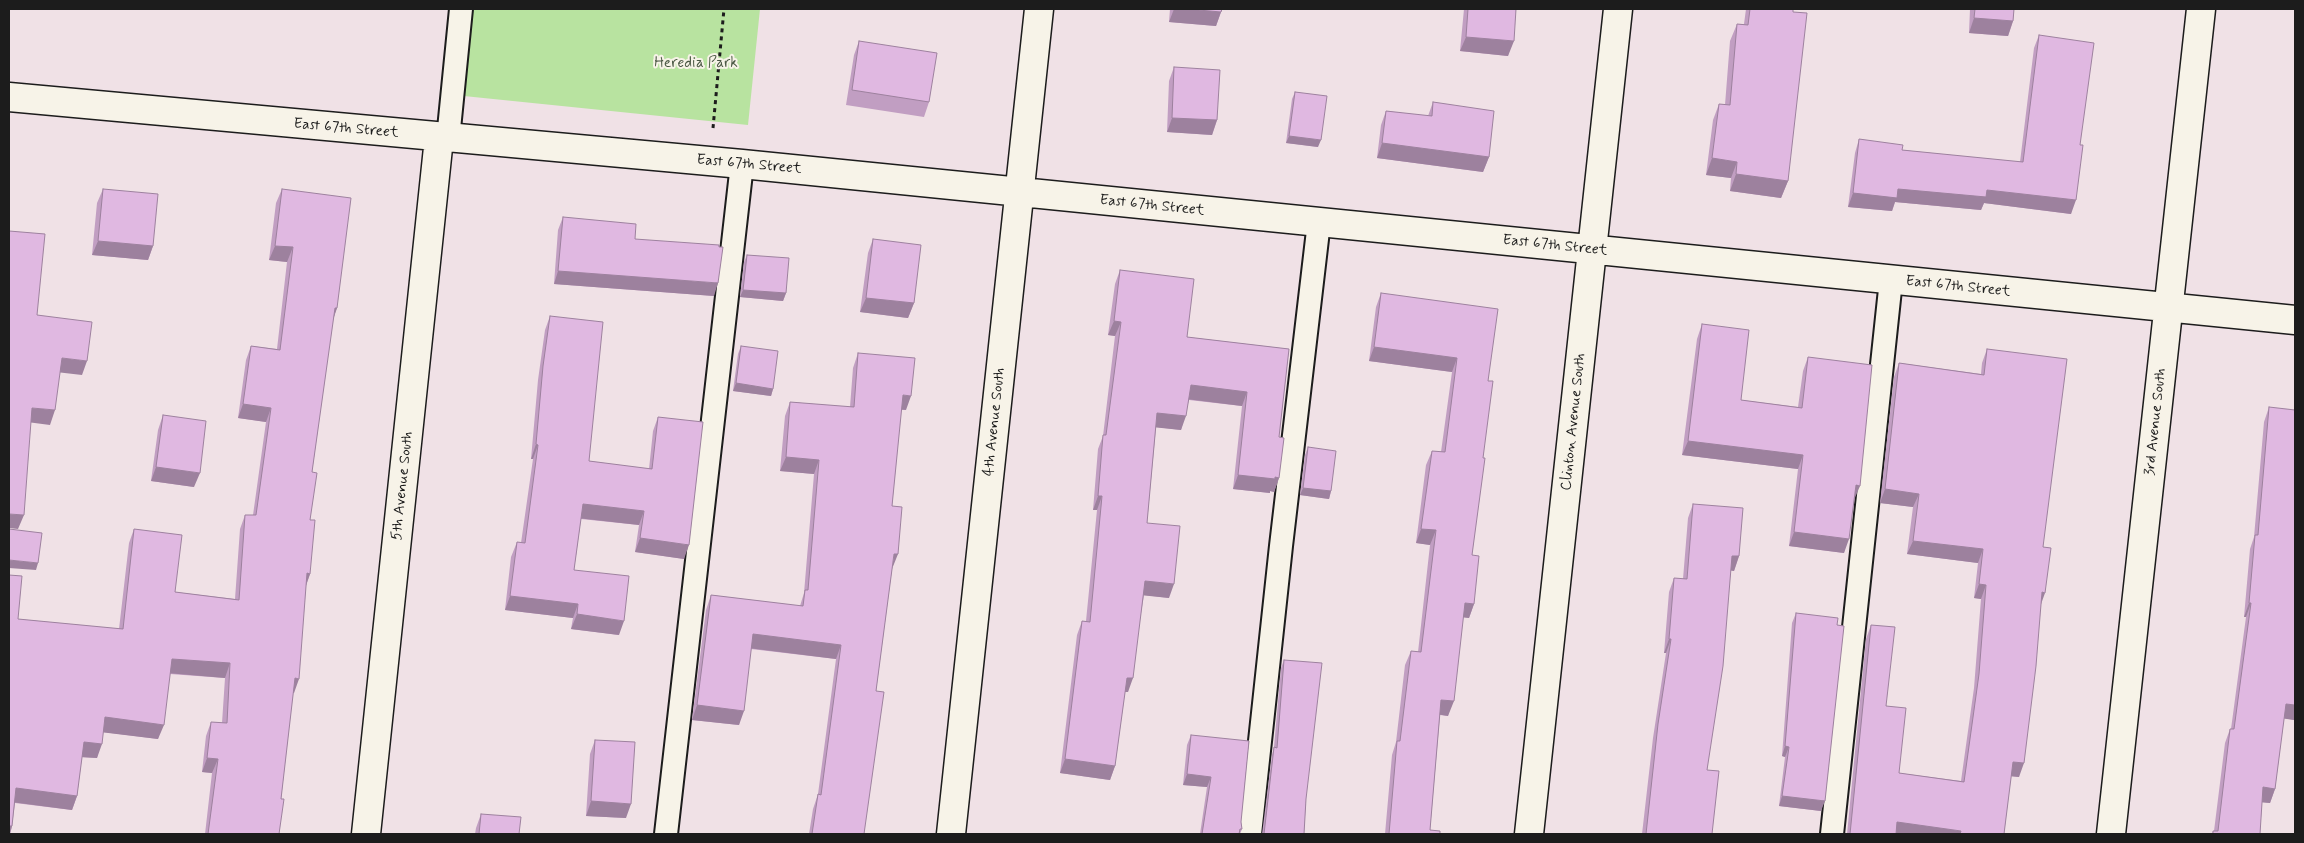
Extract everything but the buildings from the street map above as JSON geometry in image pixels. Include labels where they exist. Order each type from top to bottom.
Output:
[{"type":"street","name":"4th Avenue South","points":[[951,834],[1039,9]]},
{"type":"street","name":"Clinton Avenue South","points":[[1529,834],[1618,9]]},
{"type":"street","name":"3rd Avenue South","points":[[2111,834],[2201,9]]},
{"type":"street","name":"East 67th Street","points":[[9,97],[742,164],[2295,320]]},
{"type":"street","name":"5th Avenue South","points":[[366,834],[444,138]]},
{"type":"lane","points":[[444,138],[461,9]]},
{"type":"lane","points":[[666,834],[742,164]]},
{"type":"lane","points":[[1250,834],[1319,222]]},
{"type":"lane","points":[[1832,834],[1892,280]]},
{"type":"path","points":[[713,131],[724,9]]},
{"type":"green space","name":"Heredia Park","points":[[463,9],[760,9],[748,125],[454,95]]}]
